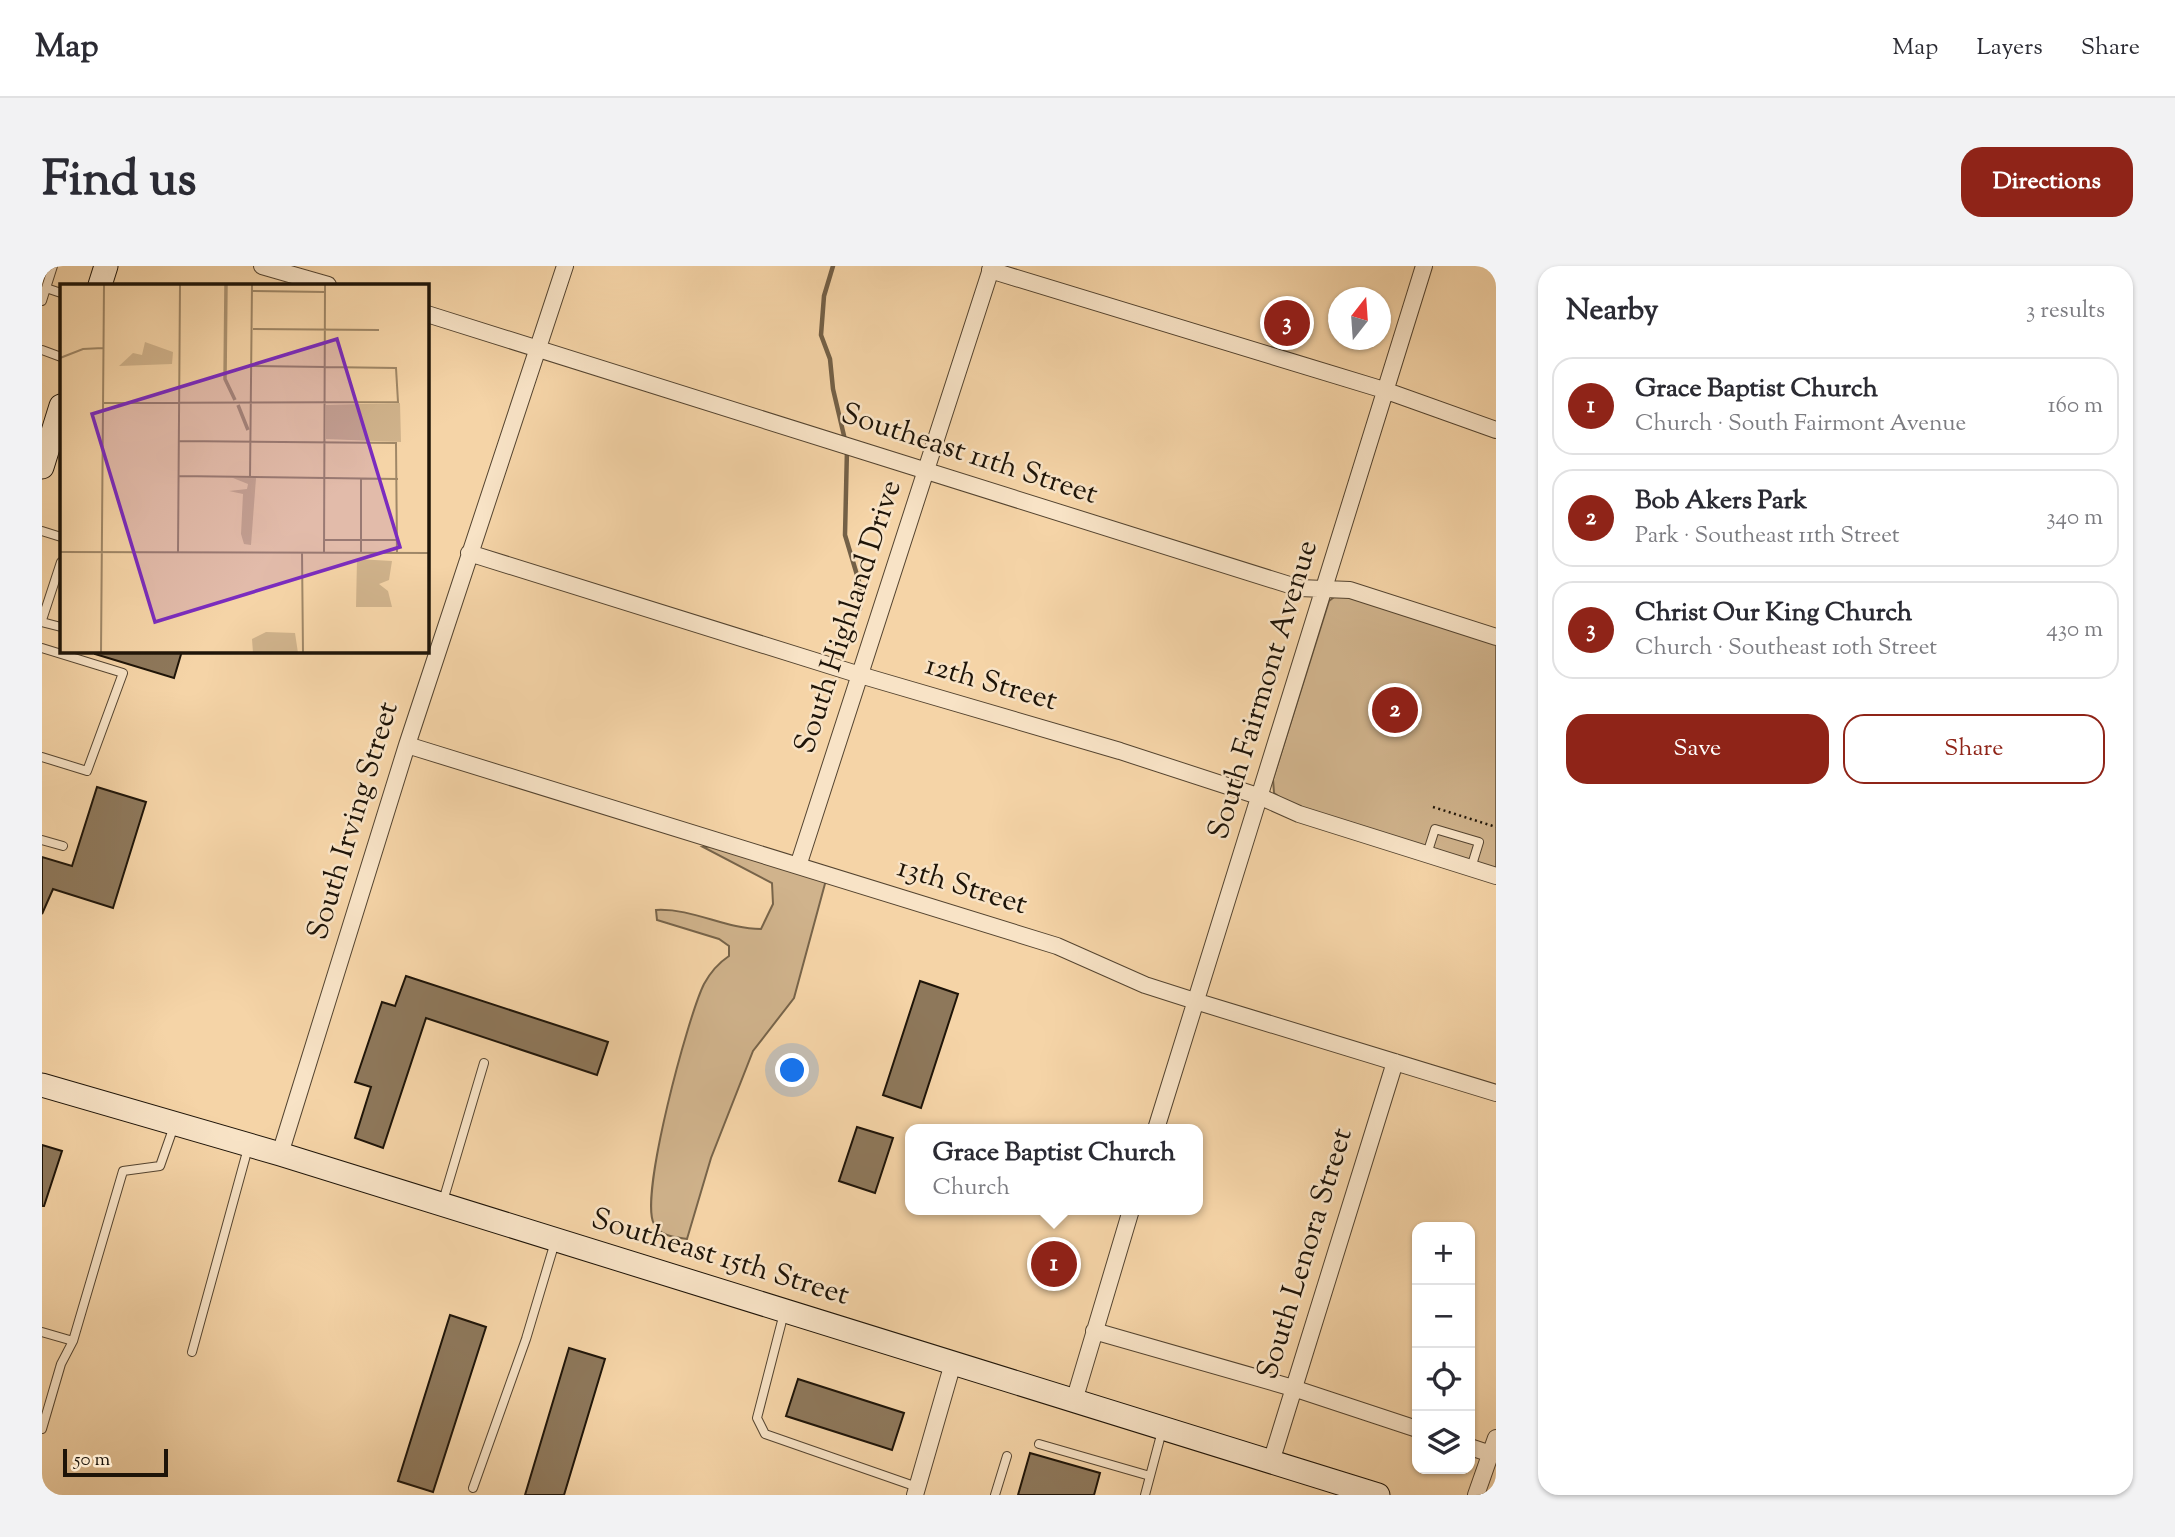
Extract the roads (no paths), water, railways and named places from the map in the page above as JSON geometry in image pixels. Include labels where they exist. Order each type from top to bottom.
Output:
[{"type":"main road","points":[[100,284],[106,266]]},
{"type":"main road","points":[[42,467],[60,409]]},
{"type":"main road","name":"Southeast 15th Street","points":[[42,1085],[280,1154],[1374,1495]]},
{"type":"street","points":[[262,266],[325,284]]},
{"type":"street","name":"South Irving Street","points":[[280,1154],[407,745],[565,266]]},
{"type":"street","name":"South Fairmont Avenue","points":[[1158,1124],[1261,797],[1423,266]]},
{"type":"street","points":[[991,268],[1384,390],[1496,429]]},
{"type":"street","name":"South Highland Drive","points":[[798,866],[991,268]]},
{"type":"street","name":"Southeast 11th Street","points":[[429,315],[1299,588],[1350,590],[1496,637]]},
{"type":"street","name":"12th Street","points":[[469,553],[860,676],[1120,751],[1261,797],[1299,814],[1496,876]]},
{"type":"street","name":"13th Street","points":[[407,745],[1057,946],[1146,985],[1496,1093]]},
{"type":"street","name":"South Lenora Street","points":[[1271,1462],[1395,1062]]},
{"type":"street","points":[[1074,1401],[1129,1215]]},
{"type":"street","points":[[1094,1331],[1293,1388],[1412,1427]]},
{"type":"street","points":[[916,1491],[953,1363]]},
{"type":"street","points":[[1475,1447],[1494,1446],[1476,1495]]},
{"type":"lane","points":[[42,301],[53,266]]},
{"type":"lane","points":[[46,288],[60,293]]},
{"type":"lane","points":[[42,350],[60,357]]},
{"type":"lane","points":[[42,531],[60,537]]},
{"type":"lane","points":[[60,565],[42,621],[60,627]]},
{"type":"lane","points":[[42,585],[53,588]]},
{"type":"lane","points":[[42,648],[123,673],[87,771],[42,757]]},
{"type":"lane","points":[[1427,854],[1436,829],[1479,842],[1471,868]]},
{"type":"lane","points":[[42,839],[62,846]]},
{"type":"lane","points":[[442,1204],[484,1063]]},
{"type":"lane","points":[[42,1429],[61,1364],[73,1341],[123,1171],[160,1166],[175,1124]]},
{"type":"lane","points":[[192,1352],[249,1145]]},
{"type":"lane","points":[[472,1488],[526,1339],[556,1240]]},
{"type":"lane","points":[[785,1311],[757,1418],[765,1434],[916,1491]]},
{"type":"lane","points":[[42,1332],[73,1341]]},
{"type":"lane","points":[[1145,1495],[1163,1428]]},
{"type":"lane","points":[[1039,1444],[1150,1476]]},
{"type":"lane","points":[[995,1495],[1007,1456]]},
{"type":"waterway","points":[[833,266],[824,296],[821,335],[830,359],[833,389],[845,440]]},
{"type":"waterway","points":[[847,449],[845,535],[860,585],[860,609]]},
{"type":"place","name":"Christ Our King Church","points":[[1287,323]]},
{"type":"place","name":"Bob Akers Park","points":[[1395,710]]},
{"type":"place","name":"Grace Baptist Church","points":[[1054,1264]]}]
